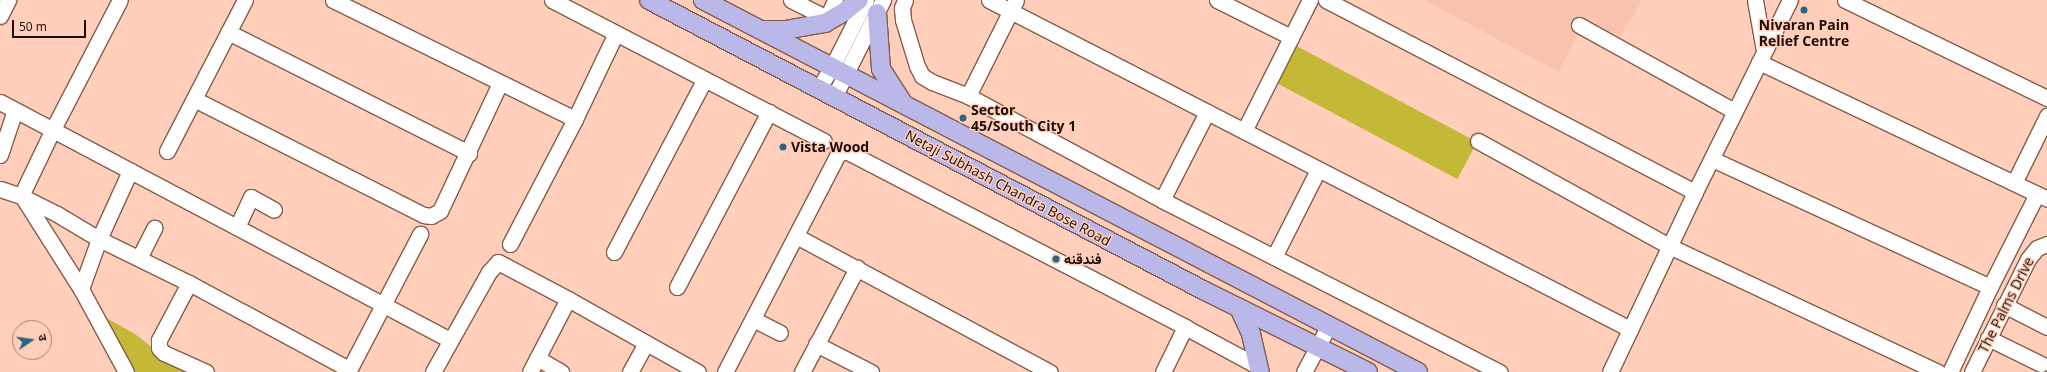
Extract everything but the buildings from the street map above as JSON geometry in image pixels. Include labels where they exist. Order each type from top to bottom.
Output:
[{"type":"main road","name":"Netaji Subhash Chandra Bose Road","points":[[649,0],[1239,308],[1323,348],[1368,372]]},
{"type":"main road","name":"Netaji Subhash Chandra Bose Road","points":[[703,0],[1418,372]]},
{"type":"main road","points":[[761,30],[786,30],[825,22],[844,12],[859,0]]},
{"type":"main road","points":[[875,4],[880,69],[904,105]]},
{"type":"main road","points":[[1239,308],[1252,334],[1259,369]]},
{"type":"street","points":[[0,16],[8,0]]},
{"type":"street","points":[[21,196],[53,129],[120,0]]},
{"type":"street","points":[[167,151],[245,0]]},
{"type":"street","points":[[333,0],[575,119]]},
{"type":"street","points":[[552,0],[824,140]]},
{"type":"street","points":[[792,0],[827,18],[835,0]]},
{"type":"street","points":[[905,0],[902,8],[903,20],[917,66],[922,76],[932,82],[968,96],[1162,200],[1500,372]]},
{"type":"street","points":[[989,0],[1013,6],[1207,112],[1630,329]]},
{"type":"street","points":[[1217,0],[1291,37]]},
{"type":"street","points":[[1244,131],[1310,0]]},
{"type":"street","points":[[1326,0],[1695,192]]},
{"type":"street","points":[[1755,0],[1761,56]]},
{"type":"street","points":[[1610,372],[1734,111],[1790,0]]},
{"type":"street","points":[[1845,0],[2047,98]]},
{"type":"street","points":[[826,93],[875,4]]},
{"type":"street","points":[[968,96],[1013,6]]},
{"type":"street","points":[[1579,25],[1734,111]]},
{"type":"street","points":[[228,32],[468,153]]},
{"type":"street","points":[[510,244],[575,119],[616,33]]},
{"type":"street","points":[[1761,56],[2042,197],[1990,286],[1950,372]]},
{"type":"street","points":[[614,252],[705,79]]},
{"type":"street","points":[[194,100],[424,215],[436,215],[440,211],[500,83]]},
{"type":"street","points":[[0,102],[450,340]]},
{"type":"street","points":[[0,155],[15,110]]},
{"type":"street","points":[[677,287],[769,112]]},
{"type":"street","points":[[1162,200],[1207,112]]},
{"type":"street","points":[[2014,183],[2047,116]]},
{"type":"street","points":[[1478,141],[1669,246],[1938,372]]},
{"type":"street","points":[[725,372],[838,154],[848,152],[1185,327],[1259,369]]},
{"type":"street","points":[[1712,159],[1990,286]]},
{"type":"street","points":[[1274,257],[1318,170]]},
{"type":"street","points":[[81,289],[99,239],[130,171]]},
{"type":"street","points":[[0,189],[21,196],[57,214],[99,239],[189,283],[349,371],[420,234]]},
{"type":"street","points":[[21,196],[81,289],[126,372]]},
{"type":"street","points":[[237,227],[251,197],[274,210]]},
{"type":"street","points":[[139,258],[154,228]]},
{"type":"street","points":[[796,236],[1050,372]]},
{"type":"street","name":"The Palms Drive","points":[[1972,372],[2028,258],[2037,248],[2047,244]]},
{"type":"street","points":[[433,372],[489,272],[498,262],[568,299],[698,372]]},
{"type":"street","points":[[802,372],[857,268]]},
{"type":"street","points":[[189,283],[160,340],[159,348],[164,353],[206,372]]},
{"type":"street","points":[[530,372],[568,299]]},
{"type":"street","points":[[2004,305],[2047,327]]},
{"type":"street","points":[[752,319],[780,333]]},
{"type":"street","points":[[1162,372],[1185,327]]},
{"type":"street","points":[[1304,372],[1323,348],[1333,329]]},
{"type":"street","points":[[1988,338],[2041,364]]},
{"type":"street","points":[[630,372],[646,343]]},
{"type":"street","points":[[816,344],[871,372]]},
{"type":"street","points":[[1316,372],[1323,348]]},
{"type":"street","points":[[537,358],[562,372]]},
{"type":"shaded area","points":[[1424,0],[1640,0],[1641,3],[1620,36],[1585,20],[1559,72]]},
{"type":"shaded area","points":[[1289,42],[1477,142],[1457,179],[1269,79]]},
{"type":"shaded area","points":[[101,315],[135,334],[154,349],[201,372],[128,372]]},
{"type":"place","name":"Nivaran Pain Relief Centre","points":[[1804,10]]},
{"type":"place","name":"Sector 45/South City 1","points":[[963,118]]},
{"type":"place","name":"Vista Wood","points":[[783,147]]},
{"type":"place","name":"فندقنه","points":[[1056,259]]}]
